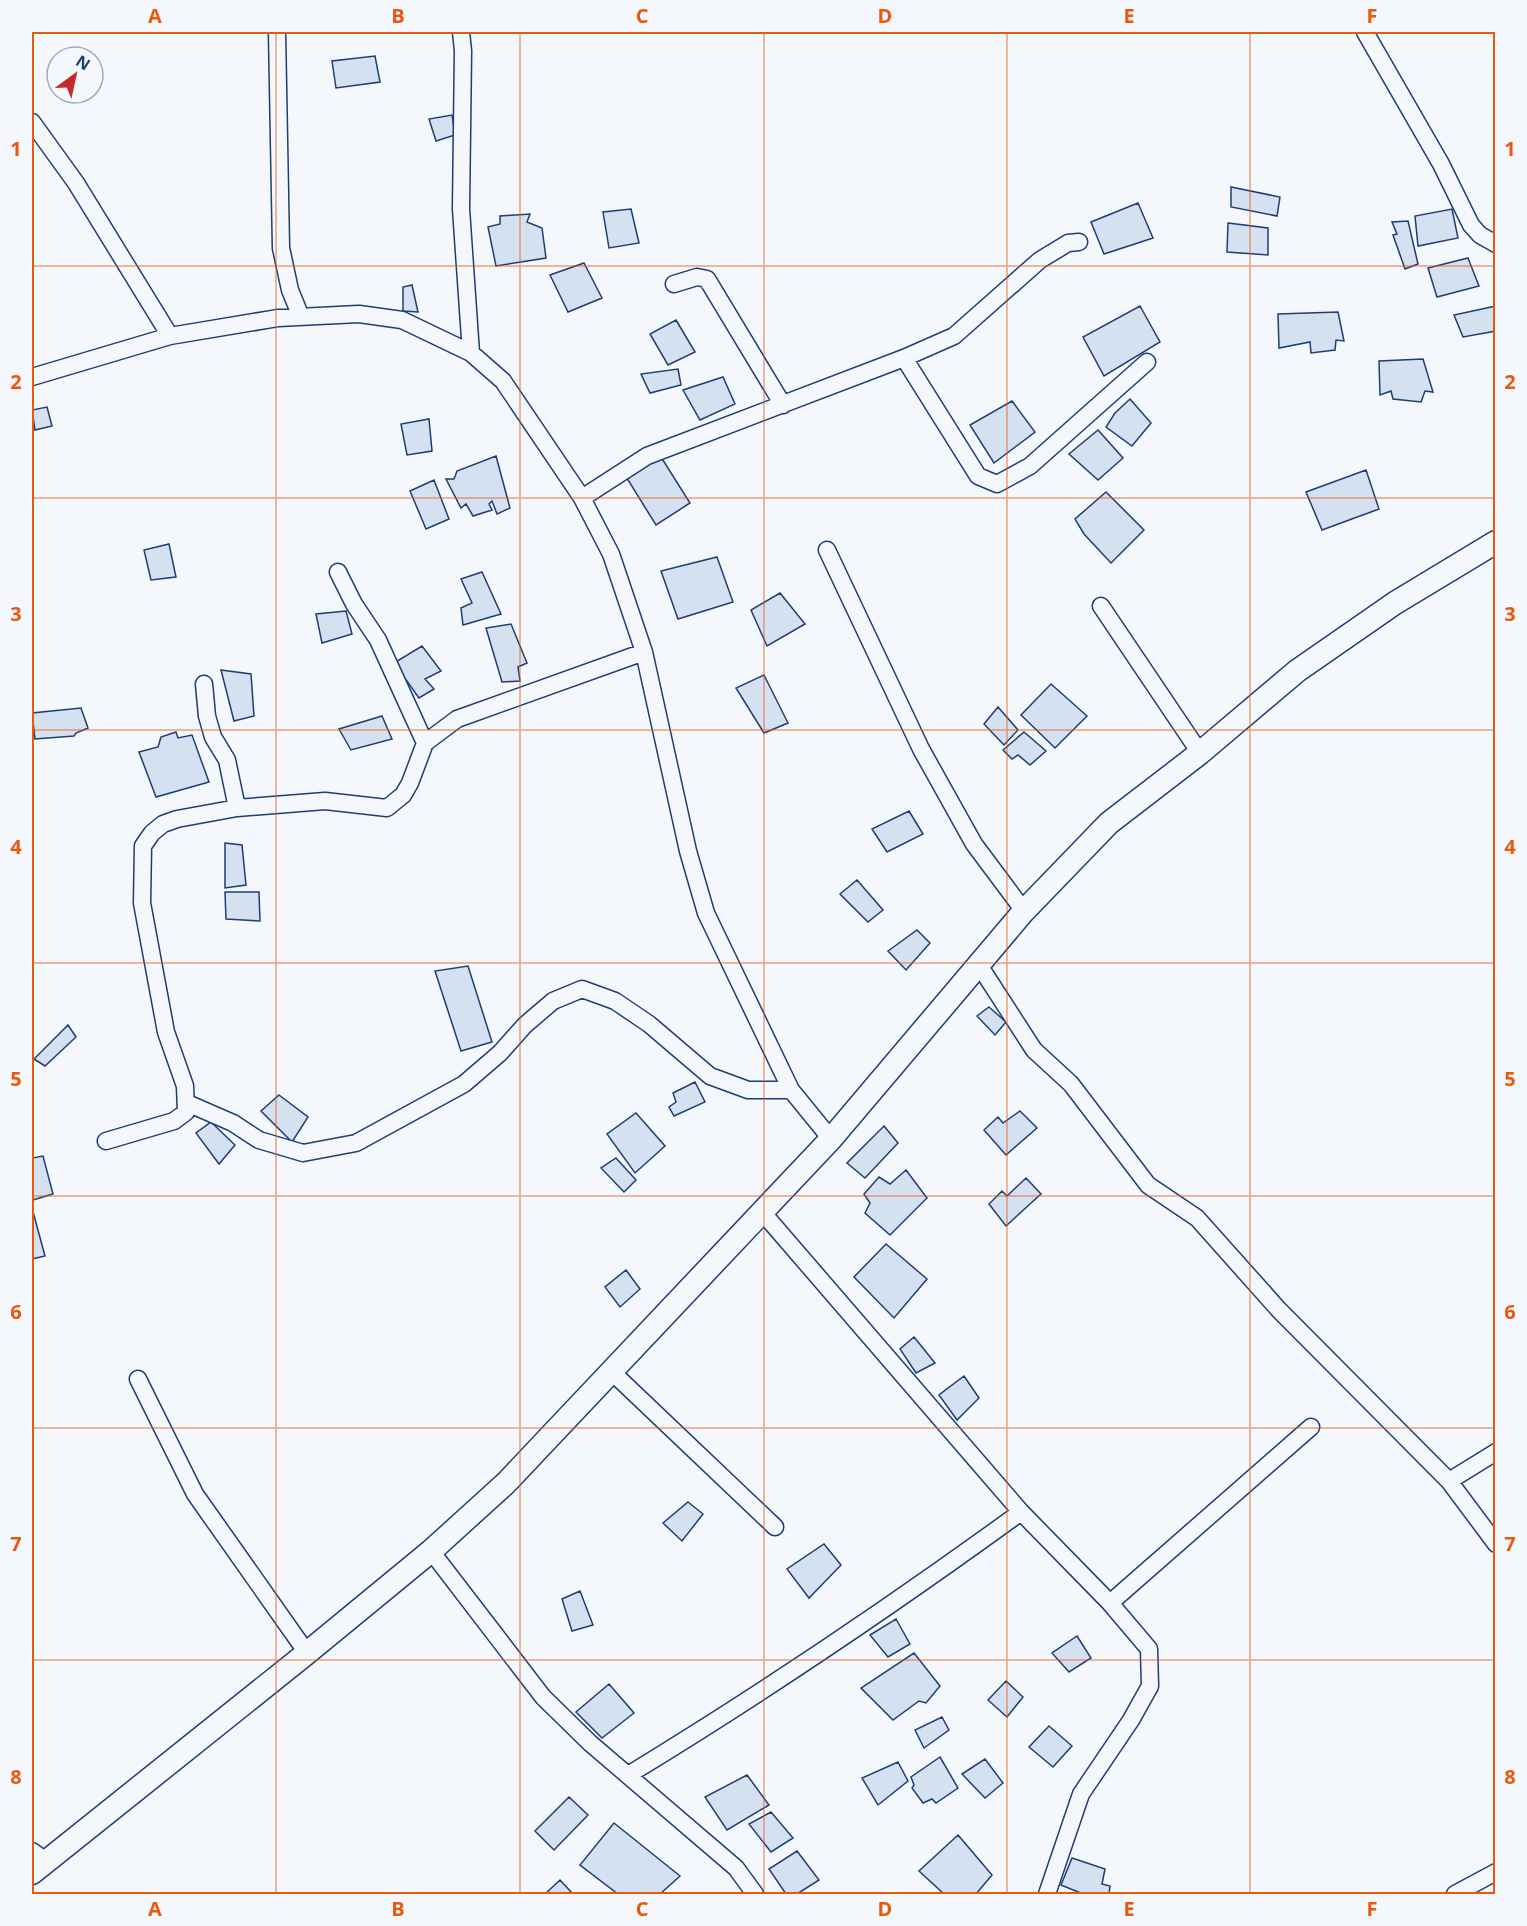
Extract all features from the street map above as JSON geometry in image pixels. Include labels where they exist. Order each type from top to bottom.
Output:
[{"type":"main road","points":[[36,1862],[307,1653],[431,1551],[506,1483],[831,1139],[1024,911],[1109,824],[1200,753],[1297,671],[1395,603],[1496,542]]},
{"type":"street","points":[[278,32],[282,248],[291,290],[301,317]]},
{"type":"street","points":[[461,32],[463,51],[461,209],[471,353]]},
{"type":"street","points":[[1365,32],[1442,164],[1471,225],[1479,235],[1496,244]]},
{"type":"street","points":[[32,122],[76,183],[170,336]]},
{"type":"street","points":[[582,498],[647,456],[904,358],[954,336],[1040,260],[1068,243],[1079,242]]},
{"type":"street","points":[[674,284],[697,277],[707,279],[783,405]]},
{"type":"street","points":[[32,376],[170,336],[301,317],[359,314],[402,320],[471,353],[503,381],[582,498],[611,554],[644,652],[688,851],[706,913],[791,1090],[831,1139]]},
{"type":"street","points":[[904,358],[978,476],[997,484],[1030,466],[1148,362]]},
{"type":"street","points":[[827,550],[921,749],[974,844],[1024,911]]},
{"type":"street","points":[[338,572],[354,604],[378,640],[425,744]]},
{"type":"street","points":[[1101,606],[1200,753]]},
{"type":"street","points":[[106,1141],[174,1121],[186,1112],[185,1086],[166,1032],[142,903],[143,846],[152,833],[163,824],[237,808],[325,801],[387,808],[403,795],[425,744],[457,719],[644,652]]},
{"type":"street","points":[[204,684],[207,716],[213,737],[227,760],[237,808]]},
{"type":"street","points":[[979,965],[1034,1050],[1071,1084],[1148,1185],[1197,1218],[1280,1310],[1449,1481],[1496,1544]]},
{"type":"street","points":[[187,1103],[233,1123],[259,1140],[303,1153],[356,1143],[464,1084],[500,1053],[525,1025],[553,1000],[582,989],[615,1000],[649,1024],[710,1076],[748,1090],[791,1090]]},
{"type":"street","points":[[762,1213],[1021,1512],[1110,1603],[1149,1648],[1150,1686],[1131,1720],[1081,1794],[1047,1894]]},
{"type":"street","points":[[612,1372],[775,1527]]},
{"type":"street","points":[[138,1379],[195,1494],[307,1653]]},
{"type":"street","points":[[1110,1603],[1311,1427]]},
{"type":"street","points":[[1449,1481],[1496,1452]]},
{"type":"street","points":[[628,1774],[722,1717],[902,1598],[1021,1512]]},
{"type":"street","points":[[431,1551],[543,1697],[736,1868],[755,1894]]},
{"type":"street","points":[[1455,1894],[1496,1872]]},
{"type":"building","points":[[375,56],[380,82],[336,88],[332,61]]},
{"type":"building","points":[[452,115],[455,135],[436,141],[429,119]]},
{"type":"building","points":[[1231,187],[1280,197],[1277,216],[1231,207]]},
{"type":"building","points":[[1138,203],[1153,238],[1104,254],[1091,222]]},
{"type":"building","points":[[631,209],[639,243],[609,248],[603,212]]},
{"type":"building","points":[[1452,209],[1458,238],[1418,246],[1415,216]]},
{"type":"building","points":[[530,214],[527,222],[542,228],[546,258],[496,266],[488,227],[500,224],[500,216]]},
{"type":"building","points":[[1408,221],[1418,264],[1405,269],[1393,235],[1397,234],[1392,222]]},
{"type":"building","points":[[1228,223],[1268,228],[1268,255],[1227,252]]},
{"type":"building","points":[[1468,258],[1479,286],[1437,297],[1428,268]]},
{"type":"building","points":[[584,263],[602,298],[568,312],[550,275]]},
{"type":"building","points":[[412,285],[418,312],[403,311],[403,287]]},
{"type":"building","points":[[1140,306],[1160,342],[1104,376],[1083,337]]},
{"type":"building","points":[[1496,306],[1496,331],[1463,337],[1454,315]]},
{"type":"building","points":[[1338,312],[1344,341],[1336,340],[1335,350],[1311,353],[1310,342],[1279,348],[1278,314]]},
{"type":"building","points":[[676,320],[695,352],[668,365],[650,334]]},
{"type":"building","points":[[1423,359],[1433,392],[1425,391],[1421,402],[1393,399],[1391,391],[1380,395],[1379,361]]},
{"type":"building","points":[[678,369],[681,385],[650,393],[641,374]]},
{"type":"building","points":[[723,377],[735,404],[700,420],[683,390]]},
{"type":"building","points":[[1130,399],[1151,423],[1132,446],[1106,427],[1115,413]]},
{"type":"building","points":[[1012,401],[1035,432],[994,463],[970,425]]},
{"type":"building","points":[[47,407],[52,426],[35,430],[32,410]]},
{"type":"building","points":[[429,419],[432,451],[407,455],[401,424]]},
{"type":"building","points":[[1098,430],[1123,458],[1098,480],[1069,454]]},
{"type":"building","points":[[496,456],[510,508],[497,514],[492,501],[489,504],[492,510],[473,516],[466,504],[461,508],[446,479],[454,479],[457,471]]},
{"type":"building","points":[[661,457],[690,503],[656,525],[625,475]]},
{"type":"building","points":[[1366,470],[1379,509],[1322,530],[1306,492]]},
{"type":"building","points":[[434,480],[449,519],[426,529],[410,491]]},
{"type":"building","points":[[1106,492],[1144,530],[1111,563],[1084,534],[1075,519]]},
{"type":"building","points":[[169,544],[176,577],[151,580],[144,550]]},
{"type":"building","points":[[717,557],[733,602],[678,619],[661,571]]},
{"type":"building","points":[[482,572],[501,614],[463,625],[461,608],[472,603],[461,579]]},
{"type":"building","points":[[780,593],[805,624],[767,646],[751,610]]},
{"type":"building","points":[[346,611],[352,634],[322,643],[316,614]]},
{"type":"building","points":[[511,624],[527,663],[518,667],[520,681],[502,682],[486,628]]},
{"type":"building","points":[[422,646],[441,671],[425,679],[434,689],[419,698],[394,663]]},
{"type":"building","points":[[221,670],[251,674],[254,716],[234,721]]},
{"type":"building","points":[[764,675],[788,723],[764,733],[736,688]]},
{"type":"building","points":[[1051,684],[1087,716],[1055,748],[1021,715]]},
{"type":"building","points":[[998,707],[1018,730],[1004,745],[984,724]]},
{"type":"building","points":[[81,708],[88,728],[74,736],[35,739],[32,713]]},
{"type":"building","points":[[382,716],[392,739],[351,750],[339,729]]},
{"type":"building","points":[[176,732],[178,738],[192,735],[209,782],[156,797],[139,752],[158,747],[161,737]]},
{"type":"building","points":[[1024,732],[1046,751],[1030,765],[1018,755],[1012,759],[1003,750]]},
{"type":"building","points":[[909,811],[923,834],[887,852],[872,829]]},
{"type":"building","points":[[225,843],[242,845],[246,885],[225,888]]},
{"type":"building","points":[[857,880],[883,910],[868,922],[840,894]]},
{"type":"building","points":[[225,892],[259,892],[260,921],[226,919]]},
{"type":"building","points":[[917,930],[930,943],[906,970],[888,951]]},
{"type":"building","points":[[468,966],[492,1042],[461,1051],[435,971]]},
{"type":"building","points":[[989,1007],[1006,1022],[995,1035],[977,1016]]},
{"type":"building","points":[[68,1025],[76,1037],[45,1066],[34,1059]]},
{"type":"building","points":[[695,1082],[705,1102],[674,1116],[669,1107],[676,1102],[673,1093]]},
{"type":"building","points":[[279,1095],[308,1117],[292,1142],[261,1111]]},
{"type":"building","points":[[1020,1111],[1037,1128],[1006,1155],[984,1130],[998,1117],[1003,1123]]},
{"type":"building","points":[[636,1113],[665,1146],[635,1173],[607,1134]]},
{"type":"building","points":[[211,1122],[235,1145],[219,1164],[196,1133]]},
{"type":"building","points":[[884,1126],[898,1143],[865,1178],[847,1163]]},
{"type":"building","points":[[43,1156],[53,1194],[33,1200],[32,1158]]},
{"type":"building","points":[[616,1158],[636,1180],[624,1192],[601,1168]]},
{"type":"building","points":[[906,1170],[927,1198],[890,1235],[865,1213],[870,1203],[864,1194],[879,1177],[890,1184]]},
{"type":"building","points":[[1026,1178],[1041,1194],[1006,1226],[989,1204],[1002,1191],[1007,1196]]},
{"type":"building","points":[[32,1208],[45,1256],[32,1259]]},
{"type":"building","points":[[886,1244],[927,1279],[894,1318],[854,1277]]},
{"type":"building","points":[[626,1270],[640,1289],[620,1307],[605,1287]]},
{"type":"building","points":[[914,1337],[935,1363],[916,1373],[900,1349]]},
{"type":"building","points":[[964,1376],[979,1398],[957,1420],[939,1395]]},
{"type":"building","points":[[688,1502],[703,1514],[682,1541],[663,1523]]},
{"type":"building","points":[[824,1544],[841,1565],[809,1598],[787,1569]]},
{"type":"building","points":[[580,1591],[593,1625],[572,1631],[562,1599]]},
{"type":"building","points":[[896,1619],[910,1644],[888,1657],[870,1635]]},
{"type":"building","points":[[1077,1636],[1091,1658],[1069,1672],[1052,1653]]},
{"type":"building","points":[[914,1653],[940,1686],[926,1703],[919,1701],[893,1720],[861,1688]]},
{"type":"building","points":[[1006,1681],[1023,1697],[1007,1717],[988,1700]]},
{"type":"building","points":[[609,1684],[634,1713],[602,1738],[576,1712]]},
{"type":"building","points":[[942,1717],[949,1730],[924,1748],[915,1730]]},
{"type":"building","points":[[1049,1726],[1072,1746],[1053,1767],[1029,1747]]},
{"type":"building","points":[[940,1757],[958,1788],[936,1803],[932,1799],[923,1803],[912,1788],[914,1785],[911,1777]]},
{"type":"building","points":[[985,1759],[1003,1783],[985,1798],[962,1774]]},
{"type":"building","points":[[898,1762],[908,1781],[878,1805],[862,1778]]},
{"type":"building","points":[[747,1775],[769,1805],[727,1830],[705,1797]]},
{"type":"building","points":[[569,1797],[588,1815],[554,1850],[535,1831]]},
{"type":"building","points":[[771,1812],[793,1838],[771,1852],[749,1824]]},
{"type":"building","points":[[614,1823],[680,1876],[660,1894],[618,1894],[580,1865]]},
{"type":"building","points":[[958,1835],[992,1875],[976,1894],[944,1894],[919,1871]]},
{"type":"building","points":[[797,1851],[819,1880],[797,1894],[786,1894],[769,1869]]},
{"type":"building","points":[[1072,1858],[1105,1869],[1102,1884],[1110,1886],[1109,1894],[1083,1894],[1061,1885]]},
{"type":"building","points":[[560,1880],[573,1894],[545,1894]]}]
